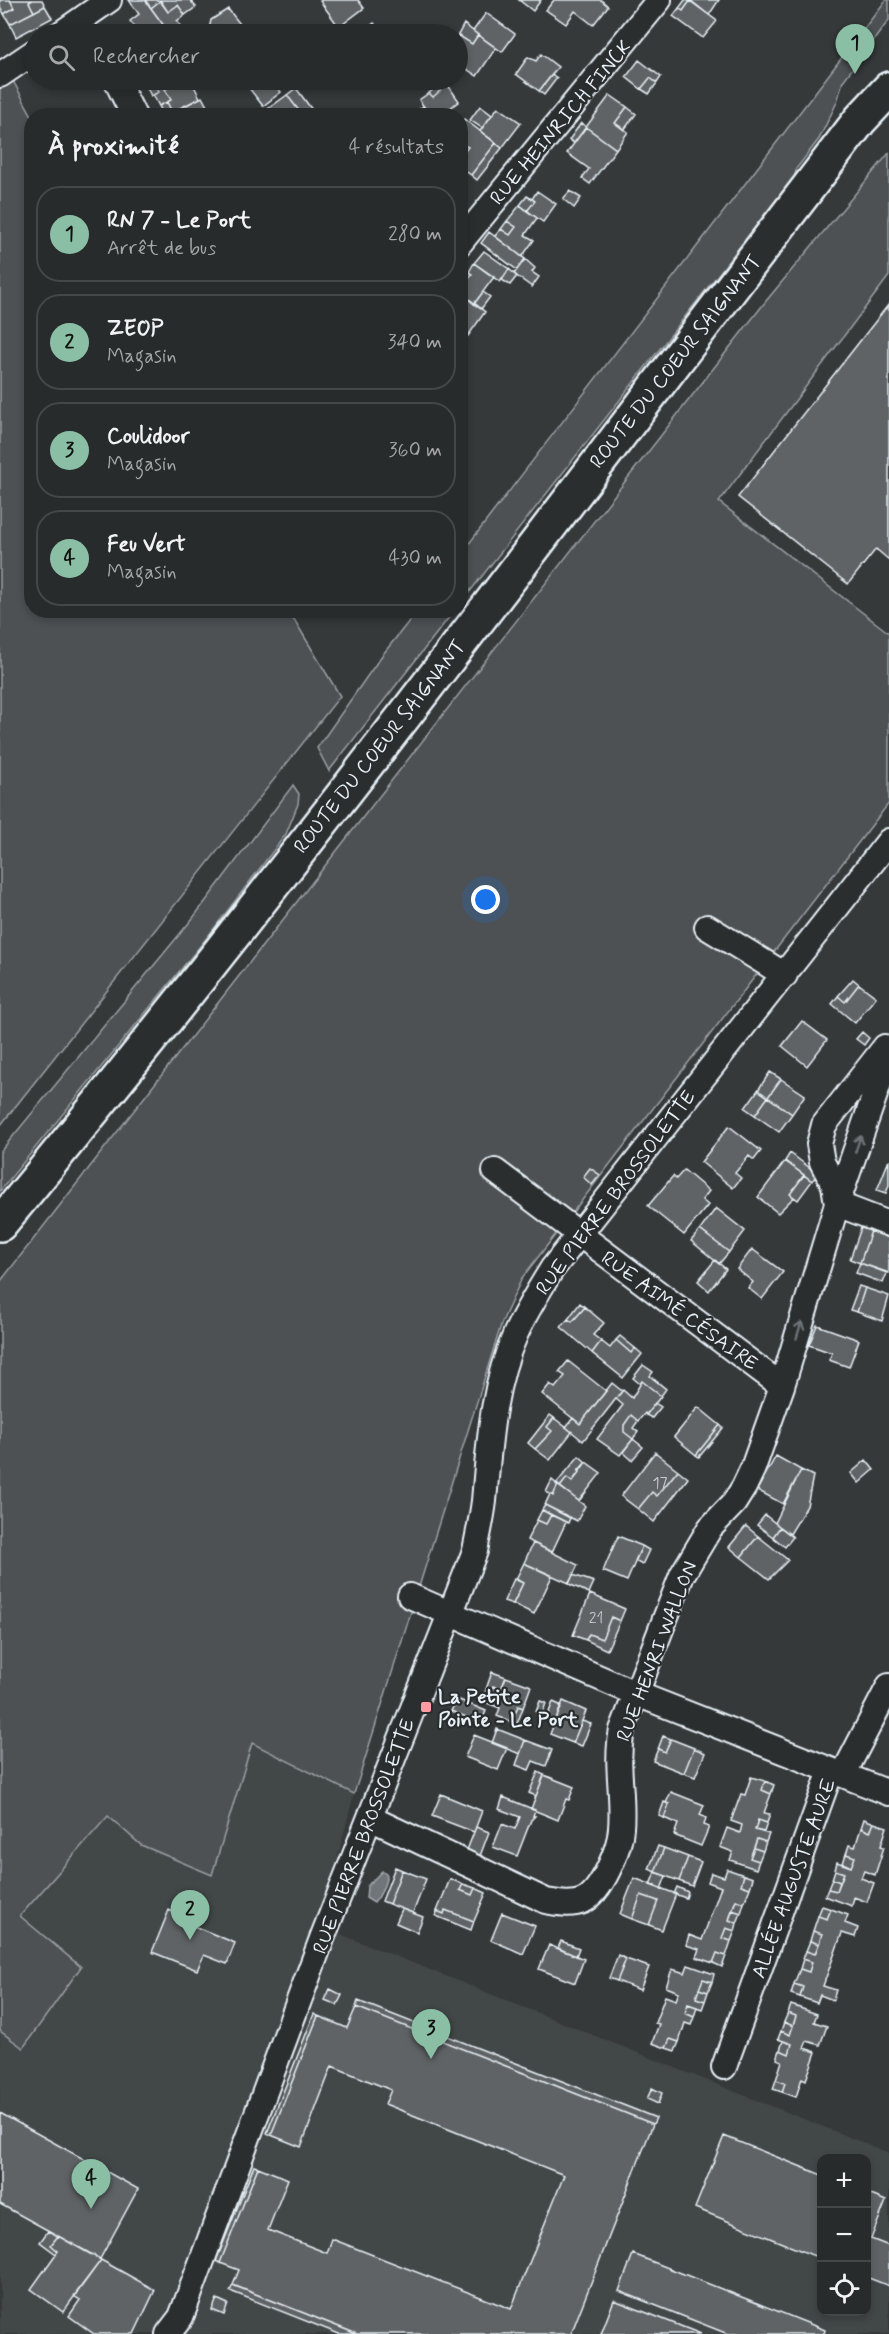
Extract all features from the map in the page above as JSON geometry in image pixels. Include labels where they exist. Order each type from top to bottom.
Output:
[{"type":"main road","name":"ROUTE DU COEUR SAIGNANT","points":[[860,120],[889,68]]},
{"type":"main road","name":"ROUTE DU COEUR SAIGNANT","points":[[0,1224],[89,1117],[326,816],[860,120],[889,89]]},
{"type":"street","points":[[86,17],[109,0]]},
{"type":"street","name":"RUE HEINRICH FINCK","points":[[468,233],[658,0]]},
{"type":"street","points":[[0,75],[24,59]]},
{"type":"street","points":[[121,90],[130,108]]},
{"type":"street","name":"RUE PIERRE BROSSOLETTE","points":[[168,2334],[181,2318],[370,1818],[475,1551],[494,1411],[500,1380],[515,1335],[552,1269],[889,841]]},
{"type":"street","points":[[707,927],[785,975]]},
{"type":"street","points":[[889,1041],[824,1125],[819,1144],[822,1162],[834,1185],[837,1204],[889,1224]]},
{"type":"street","name":"RUE HENRI WALLON","points":[[370,1818],[546,1901],[564,1904],[583,1901],[594,1893],[614,1858],[621,1830],[618,1748],[622,1730],[682,1575],[710,1528],[734,1503],[753,1468],[782,1386],[837,1204],[889,1054]]},
{"type":"street","name":"RUE AIMÉ CÉSAIRE","points":[[495,1171],[782,1386]]},
{"type":"street","name":"ALLÉE AUGUSTE AURE","points":[[410,1596],[637,1694],[837,1773],[724,2067]]},
{"type":"street","points":[[889,1686],[837,1773],[889,1793]]},
{"type":"shaded area","points":[[886,0],[889,0],[889,20],[843,81],[837,102],[819,139],[796,169],[795,176],[468,594],[468,545]]},
{"type":"shaded area","points":[[11,77],[28,108],[24,108],[24,618],[293,618],[340,696],[0,1126],[0,85]]},
{"type":"shaded area","points":[[889,153],[889,276],[719,502],[889,633],[889,803],[522,1278],[502,1322],[354,1794],[252,1743],[212,1875],[141,1845],[108,1816],[20,1916],[81,1967],[23,2048],[0,2031],[0,1282],[766,301]]},
{"type":"shaded area","points":[[411,618],[449,618],[329,771],[317,748],[380,658]]},
{"type":"shaded area","points":[[293,785],[299,794],[298,804],[286,834],[209,935],[0,1191],[0,1152],[193,918]]},
{"type":"shaded area","points":[[252,1743],[354,1794],[320,1926],[889,2153],[889,2334],[0,2334],[0,2031],[22,2047],[81,1967],[20,1916],[108,1816],[141,1845],[212,1875]]},
{"type":"shaded area","points":[[382,1871],[387,1875],[386,1879],[374,1903],[366,1898],[367,1886]]},
{"type":"building","points":[[0,0],[10,0],[14,8],[4,14]]},
{"type":"building","points":[[10,0],[33,0],[29,2],[34,12],[10,24],[4,14],[14,8]]},
{"type":"building","points":[[42,0],[45,6],[34,12],[29,2]]},
{"type":"building","points":[[129,0],[145,0],[163,24],[133,24],[130,21],[139,14]]},
{"type":"building","points":[[145,0],[160,0],[160,1],[151,8]]},
{"type":"building","points":[[160,0],[190,0],[196,7],[185,15],[178,5],[168,12]]},
{"type":"building","points":[[358,0],[364,8],[343,24],[337,24],[320,1]]},
{"type":"building","points":[[519,0],[541,0],[533,11]]},
{"type":"building","points":[[554,0],[601,0],[608,6],[593,25],[575,11],[566,24],[546,10]]},
{"type":"building","points":[[685,0],[690,1],[683,11],[679,8]]},
{"type":"building","points":[[690,0],[719,0],[709,15]]},
{"type":"building","points":[[160,1],[168,12],[178,5],[185,15],[177,21],[179,24],[163,24],[151,8]]},
{"type":"building","points":[[690,1],[717,21],[703,38],[673,16],[679,8],[683,11]]},
{"type":"building","points":[[45,6],[52,18],[41,24],[24,24],[24,33],[16,37],[10,24]]},
{"type":"building","points":[[228,9],[240,24],[210,24],[211,20]]},
{"type":"building","points":[[486,13],[515,34],[502,52],[473,31]]},
{"type":"building","points":[[468,27],[478,35],[472,44],[468,41]]},
{"type":"building","points":[[478,35],[496,48],[477,76],[468,70],[468,41],[472,44]]},
{"type":"building","points":[[541,54],[558,67],[539,91],[516,74],[528,57],[536,61]]},
{"type":"building","points":[[639,60],[661,77],[657,83],[650,78],[641,89],[626,77]]},
{"type":"building","points":[[552,75],[557,78],[544,95],[539,91]]},
{"type":"building","points":[[650,78],[657,83],[649,94],[641,89]]},
{"type":"building","points":[[148,90],[158,90],[159,92],[151,96]]},
{"type":"building","points":[[158,90],[166,90],[171,100],[159,106],[153,95],[159,92]]},
{"type":"building","points":[[166,90],[196,90],[200,98],[180,108],[170,108],[167,102],[171,100]]},
{"type":"building","points":[[250,90],[280,90],[281,92],[263,106]]},
{"type":"building","points":[[297,90],[311,108],[297,108],[287,95]]},
{"type":"building","points":[[433,90],[441,90],[433,97],[429,93]]},
{"type":"building","points":[[441,90],[451,90],[459,101],[450,108],[425,108],[419,100],[429,93],[433,97]]},
{"type":"building","points":[[287,95],[297,108],[269,108]]},
{"type":"building","points":[[610,95],[627,107],[615,123],[628,132],[616,149],[586,127]]},
{"type":"building","points":[[202,97],[208,108],[181,108]]},
{"type":"building","points":[[167,102],[170,108],[160,108],[159,106]]},
{"type":"building","points":[[480,106],[492,115],[482,128],[470,120]]},
{"type":"building","points":[[498,107],[521,123],[502,148],[480,131]]},
{"type":"building","points":[[627,107],[636,114],[624,130],[615,123]]},
{"type":"building","points":[[468,122],[496,143],[471,175],[468,173]]},
{"type":"building","points":[[581,123],[586,127],[574,143],[569,140]]},
{"type":"building","points":[[586,127],[616,149],[590,184],[582,178],[589,169],[567,153]]},
{"type":"building","points":[[496,143],[502,148],[477,180],[471,175]]},
{"type":"building","points":[[537,191],[556,204],[543,222],[527,211],[535,201],[532,199]]},
{"type":"building","points":[[570,191],[581,198],[574,208],[563,199]]},
{"type":"building","points":[[527,196],[535,201],[527,211],[520,205]]},
{"type":"building","points":[[520,205],[537,218],[525,235],[534,240],[522,257],[495,236],[501,229],[510,235],[516,227],[507,221]]},
{"type":"building","points":[[507,221],[516,227],[510,235],[501,229]]},
{"type":"building","points":[[489,232],[525,259],[517,270],[481,243]]},
{"type":"building","points":[[484,251],[509,269],[500,282],[474,263]]},
{"type":"building","points":[[525,259],[535,268],[532,272],[539,277],[532,287],[514,274]]},
{"type":"building","points":[[474,263],[494,277],[474,304],[468,299],[468,279],[472,274],[469,272]]},
{"type":"building","points":[[509,269],[517,276],[510,285],[502,280]]},
{"type":"building","points":[[483,292],[490,297],[481,309],[474,304]]},
{"type":"building","points":[[468,298],[485,312],[468,336]]},
{"type":"building","points":[[889,304],[889,560],[876,549],[848,584],[738,497]]},
{"type":"building","points":[[853,979],[859,984],[845,1002],[838,996]]},
{"type":"building","points":[[859,984],[876,997],[855,1023],[832,1004],[838,996],[845,1002]]},
{"type":"building","points":[[802,1021],[827,1040],[807,1066],[782,1046]]},
{"type":"building","points":[[862,1032],[869,1038],[864,1045],[856,1039]]},
{"type":"building","points":[[770,1072],[781,1079],[768,1097],[758,1090]]},
{"type":"building","points":[[781,1079],[805,1095],[792,1114],[768,1097]]},
{"type":"building","points":[[758,1090],[768,1097],[755,1115],[745,1108]]},
{"type":"building","points":[[768,1097],[792,1114],[779,1132],[755,1115]]},
{"type":"building","points":[[729,1126],[761,1151],[754,1160],[749,1156],[735,1173],[741,1178],[733,1188],[701,1162]]},
{"type":"building","points":[[790,1153],[818,1174],[812,1181],[785,1161]]},
{"type":"building","points":[[889,1160],[889,1185],[886,1193],[877,1190]]},
{"type":"building","points":[[785,1161],[804,1175],[790,1194],[794,1197],[778,1213],[758,1197]]},
{"type":"building","points":[[590,1168],[600,1175],[592,1185],[583,1177]]},
{"type":"building","points":[[684,1170],[709,1191],[702,1200],[708,1205],[684,1235],[648,1206],[673,1176],[676,1179]]},
{"type":"building","points":[[804,1175],[812,1181],[798,1200],[790,1194]]},
{"type":"building","points":[[716,1208],[745,1231],[729,1252],[700,1230]]},
{"type":"building","points":[[861,1228],[871,1231],[860,1263],[850,1259]]},
{"type":"building","points":[[700,1230],[729,1252],[719,1264],[691,1241]]},
{"type":"building","points":[[871,1231],[889,1238],[889,1273],[860,1263]]},
{"type":"building","points":[[752,1249],[783,1272],[762,1299],[748,1288],[753,1282],[737,1269]]},
{"type":"building","points":[[715,1260],[726,1269],[709,1291],[698,1281]]},
{"type":"building","points":[[860,1263],[887,1273],[883,1283],[856,1273]]},
{"type":"building","points":[[859,1286],[865,1288],[857,1312],[850,1310]]},
{"type":"building","points":[[865,1288],[889,1296],[882,1321],[857,1312]]},
{"type":"building","points":[[580,1303],[585,1307],[572,1322],[568,1319]]},
{"type":"building","points":[[585,1307],[604,1323],[593,1335],[601,1341],[592,1353],[561,1327],[568,1319],[572,1322]]},
{"type":"building","points":[[817,1325],[859,1340],[849,1367],[829,1360],[832,1353],[809,1345]]},
{"type":"building","points":[[620,1336],[635,1348],[631,1353],[616,1340]]},
{"type":"building","points":[[616,1340],[631,1353],[635,1348],[642,1354],[623,1378],[592,1353],[601,1341],[610,1348]]},
{"type":"building","points":[[568,1361],[606,1391],[580,1424],[542,1394],[550,1384],[555,1388],[565,1376],[559,1372]]},
{"type":"building","points":[[643,1365],[653,1372],[650,1376],[666,1389],[661,1396],[642,1381],[640,1384],[633,1378]]},
{"type":"building","points":[[642,1381],[661,1396],[646,1415],[645,1413],[638,1421],[631,1415],[624,1425],[624,1432],[633,1439],[620,1455],[597,1439],[623,1405],[616,1399],[623,1390],[632,1398]]},
{"type":"building","points":[[612,1383],[622,1391],[583,1441],[566,1427],[573,1418],[580,1424]]},
{"type":"building","points":[[655,1403],[661,1407],[652,1418],[646,1415]]},
{"type":"building","points":[[698,1407],[720,1425],[696,1455],[674,1437]]},
{"type":"building","points":[[550,1415],[554,1418],[547,1427],[552,1431],[535,1449],[528,1443]]},
{"type":"building","points":[[631,1415],[638,1421],[633,1428],[638,1432],[633,1439],[624,1432],[624,1425]]},
{"type":"building","points":[[554,1418],[572,1432],[550,1460],[535,1449],[552,1431],[547,1427]]},
{"type":"building","points":[[720,1425],[723,1428],[699,1457],[696,1455]]},
{"type":"building","points":[[633,1439],[643,1447],[632,1460],[623,1452]]},
{"type":"building","points":[[655,1452],[678,1470],[657,1496],[652,1492],[638,1509],[621,1496]]},
{"type":"building","points":[[579,1456],[586,1462],[578,1471],[580,1472],[572,1482],[567,1478],[560,1487],[556,1484]]},
{"type":"building","points":[[776,1456],[801,1470],[783,1504],[757,1490]]},
{"type":"building","points":[[866,1460],[874,1470],[859,1483],[851,1473]]},
{"type":"building","points":[[586,1462],[601,1473],[579,1501],[560,1487],[567,1478],[572,1482]]},
{"type":"building","points":[[678,1470],[688,1478],[654,1522],[638,1509],[652,1492],[657,1496]]},
{"type":"building","points":[[801,1470],[813,1476],[807,1506],[790,1534],[775,1523]]},
{"type":"building","points":[[552,1480],[558,1485],[553,1496],[546,1492]]},
{"type":"building","points":[[558,1485],[585,1506],[577,1521],[545,1505],[550,1494],[553,1496]]},
{"type":"building","points":[[545,1505],[570,1518],[568,1523],[542,1510]]},
{"type":"building","points":[[542,1510],[551,1515],[546,1524],[537,1520]]},
{"type":"building","points":[[551,1515],[566,1522],[552,1552],[527,1540],[537,1520],[546,1524]]},
{"type":"building","points":[[765,1515],[780,1527],[773,1537],[757,1525]]},
{"type":"building","points":[[746,1526],[758,1536],[741,1557],[729,1547]]},
{"type":"building","points":[[780,1527],[793,1537],[785,1547],[773,1537]]},
{"type":"building","points":[[618,1536],[642,1546],[627,1581],[603,1571]]},
{"type":"building","points":[[758,1536],[788,1560],[769,1579],[741,1557]]},
{"type":"building","points":[[533,1543],[578,1565],[569,1583],[524,1563]]},
{"type":"building","points":[[642,1546],[649,1550],[642,1565],[635,1561]]},
{"type":"building","points":[[524,1563],[552,1576],[534,1614],[513,1604],[523,1583],[516,1579]]},
{"type":"building","points":[[573,1575],[594,1582],[589,1593],[569,1584]]},
{"type":"building","points":[[514,1579],[523,1583],[513,1604],[504,1601]]},
{"type":"building","points":[[590,1594],[625,1609],[620,1621],[611,1617],[602,1639],[589,1634],[586,1640],[573,1635]]},
{"type":"building","points":[[611,1617],[620,1621],[607,1650],[586,1640],[589,1634],[602,1639]]},
{"type":"building","points":[[492,1672],[506,1677],[501,1689],[493,1686],[487,1703],[482,1701]]},
{"type":"building","points":[[506,1677],[531,1686],[523,1708],[518,1706],[512,1722],[497,1716],[500,1708],[487,1703],[493,1686],[501,1689]]},
{"type":"building","points":[[457,1699],[486,1711],[481,1723],[451,1711]]},
{"type":"building","points":[[540,1701],[546,1703],[542,1715],[536,1712]]},
{"type":"building","points":[[563,1701],[586,1711],[573,1743],[550,1734]]},
{"type":"building","points":[[553,1702],[562,1706],[555,1721],[547,1717]]},
{"type":"building","points":[[518,1706],[523,1708],[517,1724],[512,1722]]},
{"type":"building","points":[[582,1721],[591,1724],[582,1746],[573,1743]]},
{"type":"building","points":[[497,1729],[525,1740],[520,1754],[492,1743]]},
{"type":"building","points":[[474,1735],[507,1748],[498,1770],[465,1757]]},
{"type":"building","points":[[663,1736],[671,1739],[665,1752],[658,1749]]},
{"type":"building","points":[[671,1739],[694,1748],[684,1773],[653,1761],[658,1749],[665,1752]]},
{"type":"building","points":[[525,1740],[552,1750],[546,1766],[533,1761],[529,1770],[516,1765]]},
{"type":"building","points":[[694,1748],[705,1753],[695,1777],[684,1773]]},
{"type":"building","points":[[538,1772],[544,1775],[536,1796],[529,1793]]},
{"type":"building","points":[[544,1775],[574,1787],[569,1800],[566,1799],[558,1820],[531,1809]]},
{"type":"building","points":[[751,1777],[765,1781],[762,1790],[771,1794],[764,1813],[770,1814],[767,1823],[758,1820],[755,1830],[769,1834],[766,1842],[757,1839],[750,1858],[759,1861],[756,1869],[730,1860],[733,1852],[720,1847],[727,1828],[740,1833],[742,1825],[731,1821],[741,1794],[745,1795]]},
{"type":"building","points":[[765,1781],[774,1785],[771,1794],[762,1790]]},
{"type":"building","points":[[671,1792],[704,1805],[700,1815],[706,1818],[704,1825],[709,1827],[701,1846],[674,1835],[678,1824],[664,1818],[669,1804],[666,1803]]},
{"type":"building","points":[[441,1794],[482,1811],[474,1832],[432,1816]]},
{"type":"building","points":[[503,1797],[535,1810],[533,1816],[535,1816],[531,1820],[517,1856],[493,1847],[502,1824],[515,1829],[520,1817],[499,1809]]},
{"type":"building","points":[[664,1802],[669,1804],[664,1818],[659,1816]]},
{"type":"building","points":[[864,1819],[874,1823],[870,1832],[861,1828]]},
{"type":"building","points":[[758,1820],[767,1823],[764,1832],[755,1830]]},
{"type":"building","points":[[874,1823],[887,1827],[881,1846],[884,1847],[875,1875],[864,1871],[861,1878],[874,1883],[867,1902],[854,1897],[852,1906],[825,1896],[828,1889],[837,1891],[844,1873],[835,1870],[837,1862],[851,1867],[855,1857],[846,1854],[849,1845],[855,1847],[861,1828],[870,1832]]},
{"type":"building","points":[[476,1827],[489,1832],[480,1856],[467,1850]]},
{"type":"building","points":[[757,1839],[766,1842],[763,1851],[754,1848]]},
{"type":"building","points":[[658,1846],[664,1848],[655,1872],[649,1869]]},
{"type":"building","points":[[664,1848],[688,1857],[679,1881],[655,1872]]},
{"type":"building","points":[[754,1848],[763,1851],[759,1861],[750,1858]]},
{"type":"building","points":[[846,1854],[855,1857],[851,1867],[843,1863]]},
{"type":"building","points":[[688,1857],[701,1862],[692,1886],[679,1881]]},
{"type":"building","points":[[395,1867],[402,1870],[389,1904],[382,1901]]},
{"type":"building","points":[[727,1869],[744,1875],[741,1885],[750,1888],[744,1903],[736,1900],[729,1920],[737,1923],[735,1931],[726,1928],[722,1938],[731,1941],[726,1956],[717,1953],[713,1963],[696,1957],[699,1949],[686,1945],[689,1935],[702,1940],[721,1887],[708,1882],[711,1873],[724,1877]]},
{"type":"building","points":[[402,1870],[426,1879],[413,1913],[389,1904]]},
{"type":"building","points":[[835,1870],[844,1873],[840,1882],[832,1879]]},
{"type":"building","points":[[655,1872],[666,1876],[661,1889],[650,1885]]},
{"type":"building","points":[[744,1875],[753,1878],[750,1888],[741,1885]]},
{"type":"building","points":[[634,1878],[676,1894],[662,1930],[649,1925],[658,1901],[641,1895],[632,1919],[620,1914]]},
{"type":"building","points":[[450,1879],[463,1884],[460,1890],[472,1895],[475,1888],[486,1893],[474,1921],[445,1910],[444,1914],[437,1911]]},
{"type":"building","points":[[832,1879],[840,1882],[837,1891],[828,1889]]},
{"type":"building","points":[[463,1884],[475,1888],[472,1895],[460,1890]]},
{"type":"building","points":[[677,1887],[688,1892],[686,1898],[674,1894]]},
{"type":"building","points":[[641,1895],[658,1901],[649,1925],[632,1919]]},
{"type":"building","points":[[736,1900],[744,1903],[741,1913],[732,1910]]},
{"type":"building","points":[[822,1906],[831,1909],[827,1919],[818,1916]]},
{"type":"building","points":[[402,1909],[423,1917],[417,1932],[396,1923]]},
{"type":"building","points":[[831,1909],[848,1915],[845,1923],[858,1928],[855,1937],[842,1933],[823,1986],[836,1990],[833,2000],[820,1995],[817,2003],[800,1997],[803,1987],[794,1984],[800,1969],[809,1972],[812,1962],[803,1959],[806,1951],[815,1954],[822,1934],[813,1931],[818,1916],[827,1919]]},
{"type":"building","points":[[169,1910],[186,1917],[184,1922],[235,1943],[227,1964],[204,1955],[197,1970],[152,1952]]},
{"type":"building","points":[[445,1910],[474,1921],[471,1930],[436,1916],[437,1911],[444,1914]]},
{"type":"building","points":[[732,1910],[741,1913],[737,1923],[729,1920]]},
{"type":"building","points":[[502,1913],[535,1926],[523,1954],[491,1940]]},
{"type":"building","points":[[726,1928],[735,1931],[731,1941],[722,1938]]},
{"type":"building","points":[[813,1931],[822,1934],[819,1944],[810,1941]]},
{"type":"building","points":[[561,1941],[579,1948],[576,1956],[558,1948]]},
{"type":"building","points":[[810,1941],[819,1944],[815,1954],[806,1951]]},
{"type":"building","points":[[549,1945],[584,1959],[575,1983],[539,1969]]},
{"type":"building","points":[[717,1953],[726,1956],[722,1967],[713,1963]]},
{"type":"building","points":[[618,1955],[626,1959],[617,1981],[609,1978]]},
{"type":"building","points":[[626,1959],[649,1967],[640,1990],[617,1981]]},
{"type":"building","points":[[803,1959],[812,1962],[809,1972],[800,1969]]},
{"type":"building","points":[[688,1965],[714,1974],[712,1982],[703,1979],[699,1989],[696,1998],[705,2001],[702,2009],[688,2004],[685,2013],[694,2017],[691,2025],[685,2023],[679,2042],[670,2039],[666,2048],[652,2043],[659,2024],[655,2023],[665,1996],[676,2000],[679,1992],[666,1987],[672,1969],[685,1973]]},
{"type":"building","points":[[703,1979],[712,1982],[708,1992],[699,1989]]},
{"type":"building","points":[[794,1984],[803,1987],[800,1997],[791,1994]]},
{"type":"building","points":[[330,1989],[342,1995],[337,2005],[325,2000]]},
{"type":"building","points":[[699,1989],[708,1992],[705,2001],[696,1998]]},
{"type":"building","points":[[358,2001],[656,2118],[653,2124],[356,2007]]},
{"type":"building","points":[[688,2004],[697,2007],[694,2017],[685,2013]]},
{"type":"building","points":[[791,2005],[817,2014],[814,2022],[827,2026],[820,2045],[807,2041],[804,2048],[816,2052],[806,2080],[802,2078],[796,2097],[782,2092],[785,2083],[776,2080],[782,2061],[777,2059],[780,2050],[789,2054],[792,2044],[778,2039],[781,2031],[790,2035],[796,2016],[788,2013]]},
{"type":"building","points":[[356,2007],[653,2124],[571,2334],[357,2334],[233,2285],[239,2270],[220,2263],[258,2167],[288,2179],[268,2230],[327,2253],[332,2239],[511,2309],[564,2175],[385,2104],[391,2090],[332,2066],[301,2147],[271,2135],[318,2016],[347,2028]]},
{"type":"building","points":[[788,2013],[796,2016],[793,2026],[784,2022]]},
{"type":"building","points":[[314,2014],[318,2016],[271,2135],[267,2133]]},
{"type":"building","points":[[784,2022],[793,2026],[790,2035],[781,2031]]},
{"type":"building","points":[[670,2039],[679,2042],[675,2051],[666,2048]]},
{"type":"building","points":[[783,2041],[792,2044],[789,2054],[780,2050]]},
{"type":"building","points":[[776,2080],[785,2083],[782,2092],[773,2089]]},
{"type":"building","points":[[652,2088],[662,2093],[658,2104],[647,2099]]},
{"type":"building","points":[[0,2113],[138,2189],[100,2259],[0,2204]]},
{"type":"building","points":[[724,2136],[817,2173],[817,2257],[695,2208]]},
{"type":"building","points":[[254,2166],[258,2167],[220,2263],[216,2261]]},
{"type":"building","points":[[871,2195],[886,2201],[871,2239]]},
{"type":"building","points":[[48,2231],[58,2236],[51,2245],[58,2251],[56,2254],[40,2242]]},
{"type":"building","points":[[58,2236],[101,2260],[63,2312],[31,2289],[58,2251],[51,2245]]},
{"type":"building","points":[[871,2239],[889,2246],[889,2286],[871,2279]]},
{"type":"building","points":[[633,2254],[825,2330],[824,2334],[728,2334],[619,2291]]},
{"type":"building","points":[[101,2260],[155,2290],[134,2334],[94,2334],[69,2316],[80,2300],[74,2296]]},
{"type":"building","points":[[233,2285],[357,2334],[339,2334],[230,2291]]},
{"type":"building","points":[[217,2299],[228,2304],[224,2315],[212,2310]]},
{"type":"building","points":[[614,2300],[701,2334],[601,2334]]},
{"type":"place","name":"RN 7 - Le Port","points":[[855,74]]},
{"type":"place","name":"La Petite Pointe - Le Port","points":[[426,1707]]},
{"type":"place","name":"ZEOP","points":[[190,1940]]},
{"type":"place","name":"Coulidoor","points":[[431,2059]]},
{"type":"place","name":"Feu Vert","points":[[91,2209]]}]
